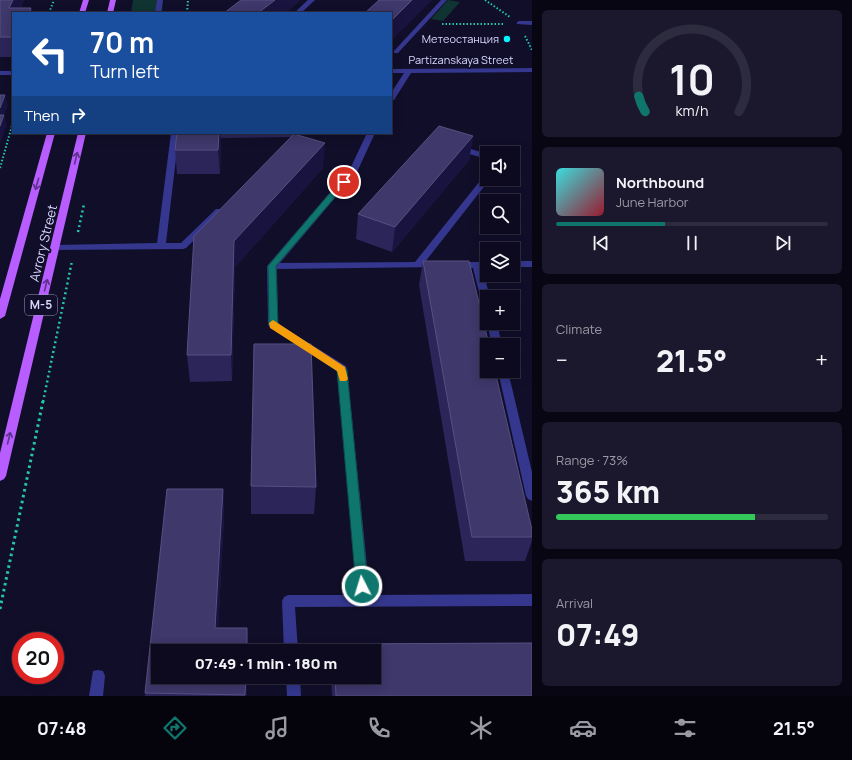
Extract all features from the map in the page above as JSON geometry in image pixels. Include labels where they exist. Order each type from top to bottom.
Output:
[{"type":"main road","points":[[82,12],[86,0]]},
{"type":"main road","points":[[110,12],[113,0]]},
{"type":"main road","name":"Avrory Street","points":[[0,316],[51,134]]},
{"type":"main road","name":"Avrory Street","points":[[0,476],[82,134]]},
{"type":"street","points":[[158,12],[160,0]]},
{"type":"street","points":[[298,12],[312,0]]},
{"type":"street","points":[[396,52],[444,0]]},
{"type":"street","points":[[519,23],[532,23]]},
{"type":"street","name":"Partizanskaya Street","points":[[392,71],[532,70]]},
{"type":"street","points":[[392,96],[409,71]]},
{"type":"street","points":[[0,73],[12,73]]},
{"type":"street","points":[[161,246],[175,134]]},
{"type":"street","points":[[364,601],[342,370],[273,325],[272,266],[354,170],[371,134]]},
{"type":"street","points":[[450,146],[480,156]]},
{"type":"street","points":[[418,265],[481,186]]},
{"type":"street","points":[[55,248],[183,246],[228,202]]},
{"type":"street","points":[[272,266],[480,264]]},
{"type":"street","points":[[520,264],[532,264]]},
{"type":"street","points":[[505,378],[532,496]]},
{"type":"street","points":[[291,644],[288,601],[532,600]]},
{"type":"street","points":[[96,696],[98,676]]},
{"type":"street","points":[[293,684],[294,696]]},
{"type":"path","points":[[50,12],[54,0]]},
{"type":"path","points":[[187,12],[188,0]]},
{"type":"path","points":[[485,0],[519,23]]},
{"type":"path","points":[[435,24],[519,23]]},
{"type":"path","points":[[0,168],[12,126]]},
{"type":"path","points":[[0,609],[84,201]]},
{"type":"green space","points":[[133,0],[163,0],[162,12],[131,12]]},
{"type":"green space","points":[[448,0],[460,2],[443,21],[431,19]]},
{"type":"building","points":[[0,0],[13,0],[9,8],[31,8],[29,12],[12,12],[12,37],[0,37]]},
{"type":"building","points":[[241,0],[275,0],[259,12],[225,12]]},
{"type":"building","points":[[379,0],[412,0],[392,20],[392,12],[366,12]]},
{"type":"building","points":[[0,95],[5,95],[0,108]]},
{"type":"building","points":[[0,115],[4,115],[0,126]]},
{"type":"building","points":[[439,126],[473,136],[395,227],[358,214]]},
{"type":"building","points":[[177,134],[219,134],[218,150],[175,150]]},
{"type":"building","points":[[294,134],[325,143],[234,241],[231,355],[187,355],[194,236]]},
{"type":"building","points":[[423,261],[469,261],[480,307],[480,330],[485,330],[487,338],[480,338],[480,378],[497,378],[532,530],[532,537],[472,537]]},
{"type":"building","points":[[254,344],[311,344],[316,487],[251,486]]},
{"type":"building","points":[[167,489],[223,489],[215,628],[247,628],[247,644],[151,644],[151,684],[246,684],[245,695],[145,693]]},
{"type":"building","points":[[532,643],[532,696],[336,696],[335,684],[381,684],[381,644],[333,644]]},
{"type":"slow traffic","points":[[273,323],[273,325],[342,370],[343,379]]},
{"type":"place","name":"Метеостанция","points":[[507,39]]},
{"type":"route","points":[[344,182],[272,266],[273,325],[342,370],[362,586]]}]
